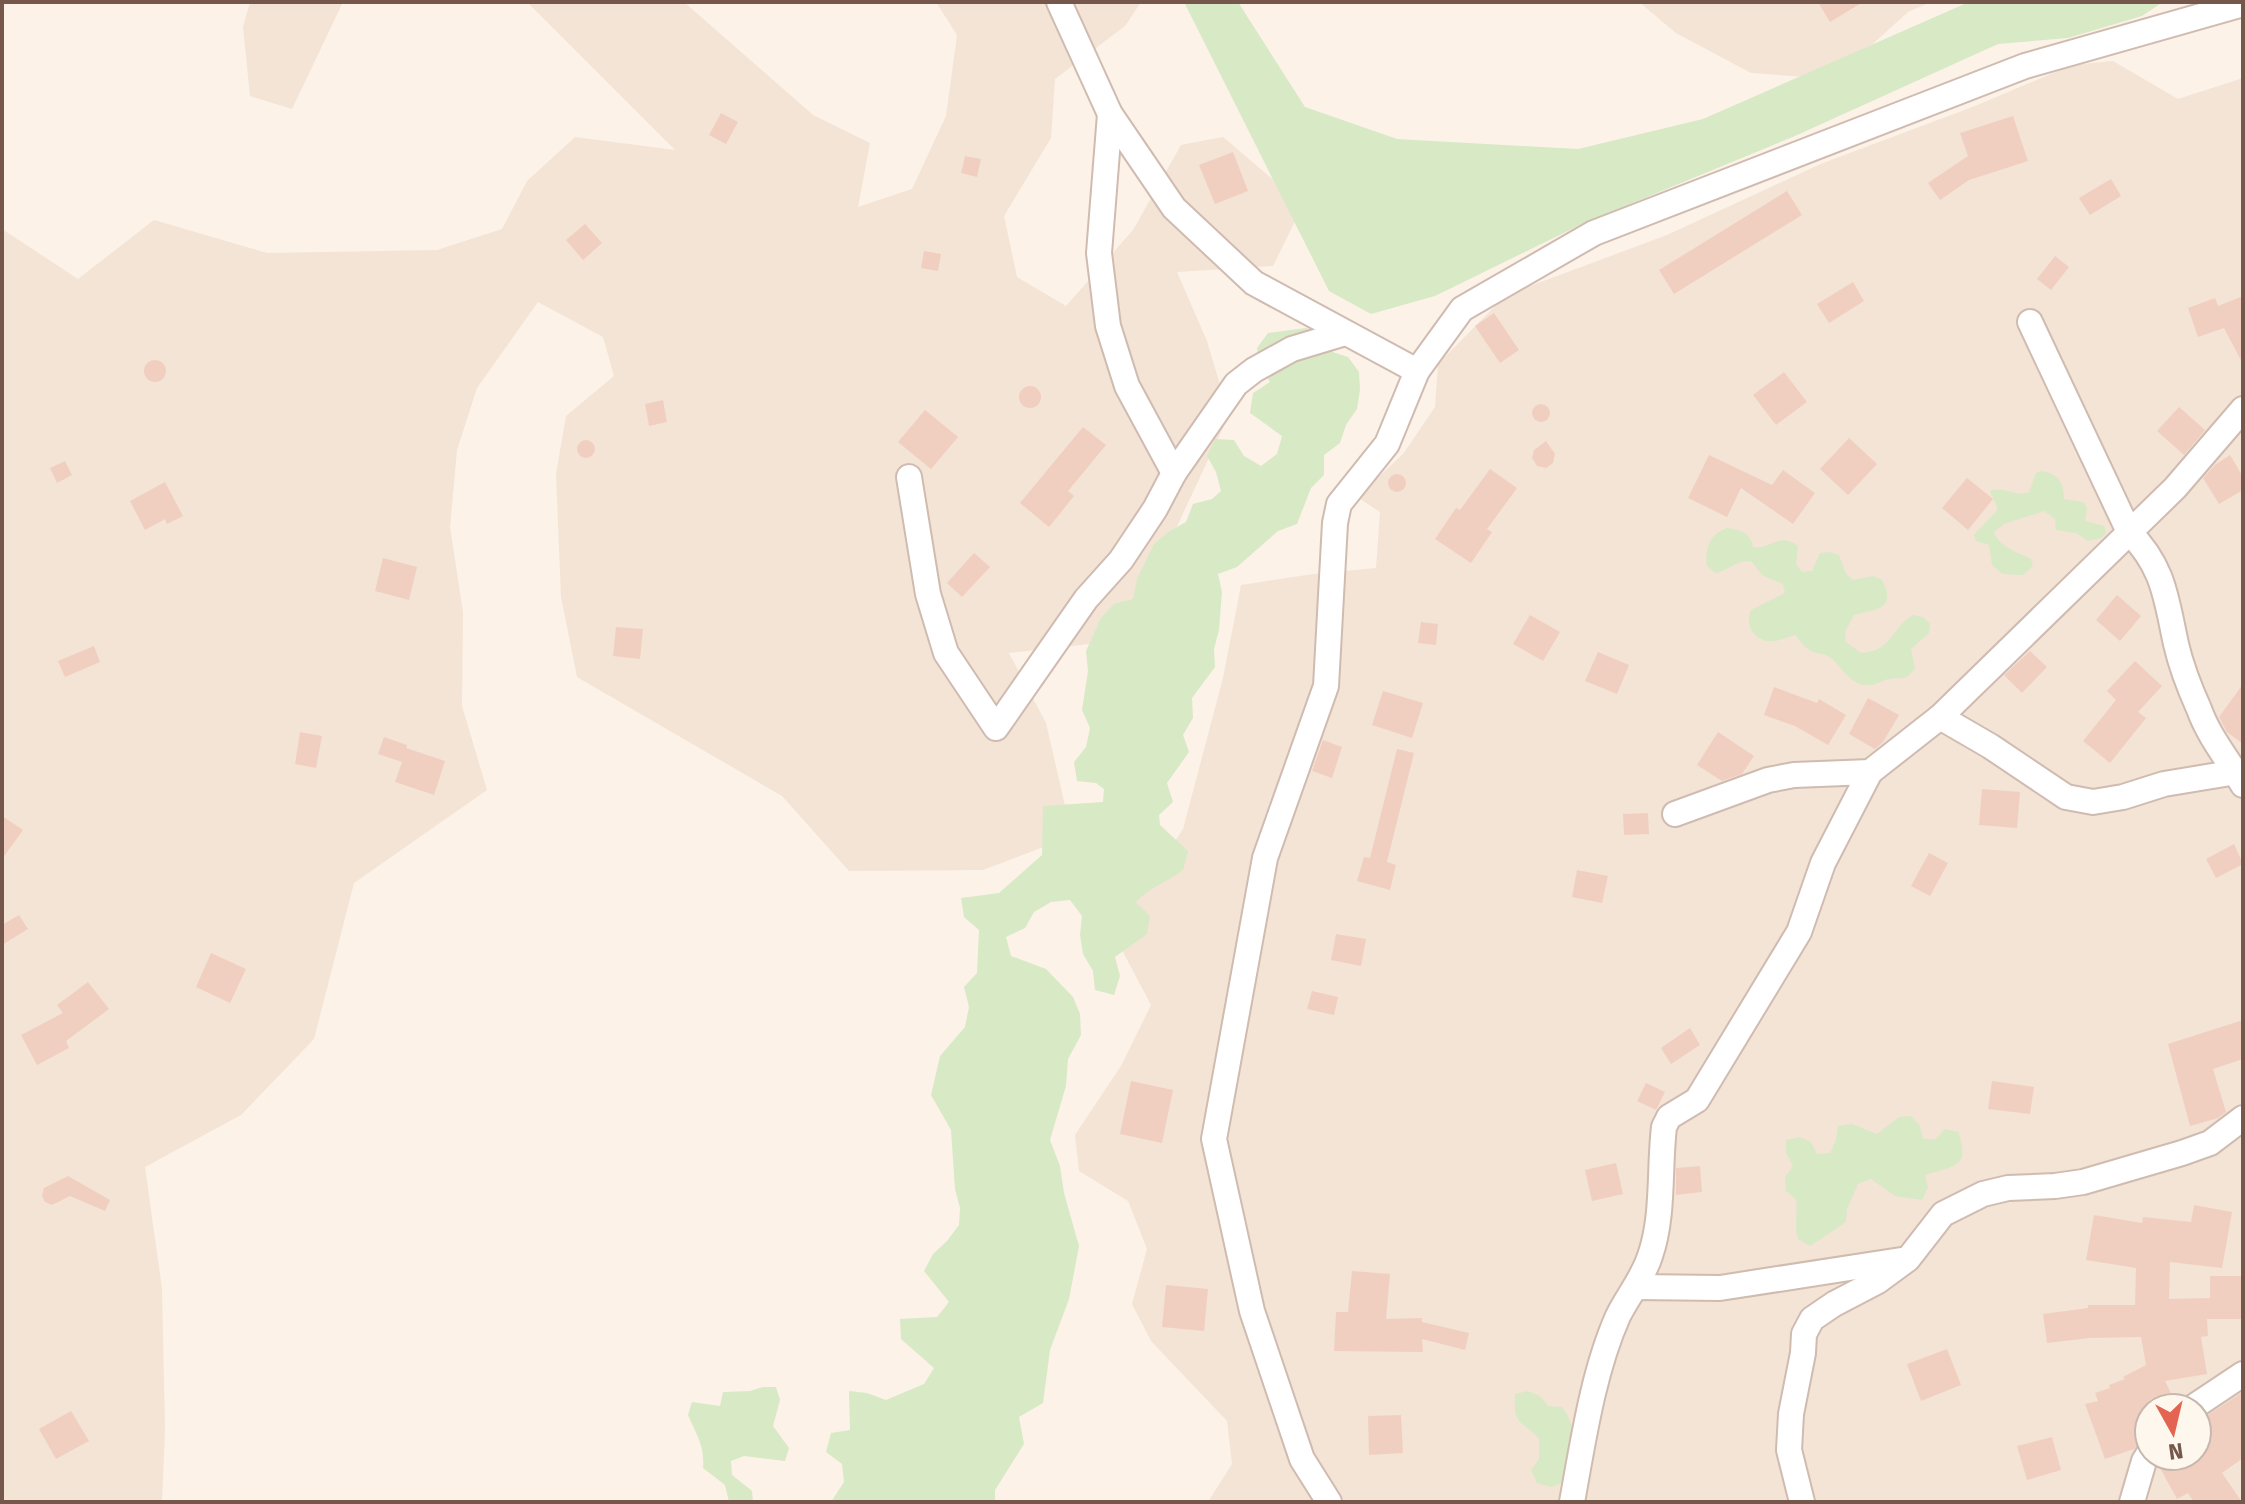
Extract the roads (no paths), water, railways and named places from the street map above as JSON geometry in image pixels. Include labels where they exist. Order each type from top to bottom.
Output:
[{"type":"street","points":[[1059,2],[1110,114],[1174,208],[1254,283],[1417,371]]},
{"type":"street","points":[[1329,1502],[1302,1459],[1252,1311],[1214,1139],[1265,858],[1326,686],[1335,523],[1339,504],[1387,444],[1417,371],[1462,309],[1594,233],[2025,66],[2243,4]]},
{"type":"street","points":[[1110,114],[1099,253],[1108,326],[1127,386],[1174,473]]},
{"type":"street","points":[[2030,322],[2129,532],[2145,548],[2156,567],[2168,598],[2177,647],[2207,731],[2240,775]]},
{"type":"street","points":[[909,477],[928,594],[946,653],[996,728],[1086,599],[1121,560],[1155,509],[1174,473],[1236,384],[1292,349],[1345,333]]},
{"type":"street","points":[[1572,1502],[1593,1395],[1619,1316],[1651,1256],[1657,1226],[1664,1127],[1669,1117],[1697,1100],[1799,932],[1823,863],[1870,772],[1940,717],[2175,488],[2243,409]]},
{"type":"street","points":[[1940,717],[2066,797],[2093,802],[2123,797],[2164,784],[2240,775]]},
{"type":"street","points":[[1675,814],[1768,780],[1794,775],[1870,772]]},
{"type":"street","points":[[1802,1502],[1789,1450],[1791,1414],[1804,1334],[1812,1319],[1878,1281],[1908,1259],[1943,1214],[1983,1194],[2008,1188],[2083,1182],[2210,1143],[2243,1118]]},
{"type":"street","points":[[1636,1287],[1720,1288],[1908,1259]]},
{"type":"street","points":[[2213,1394],[2243,1374]]},
{"type":"street","points":[[2132,1502],[2141,1472]]}]
